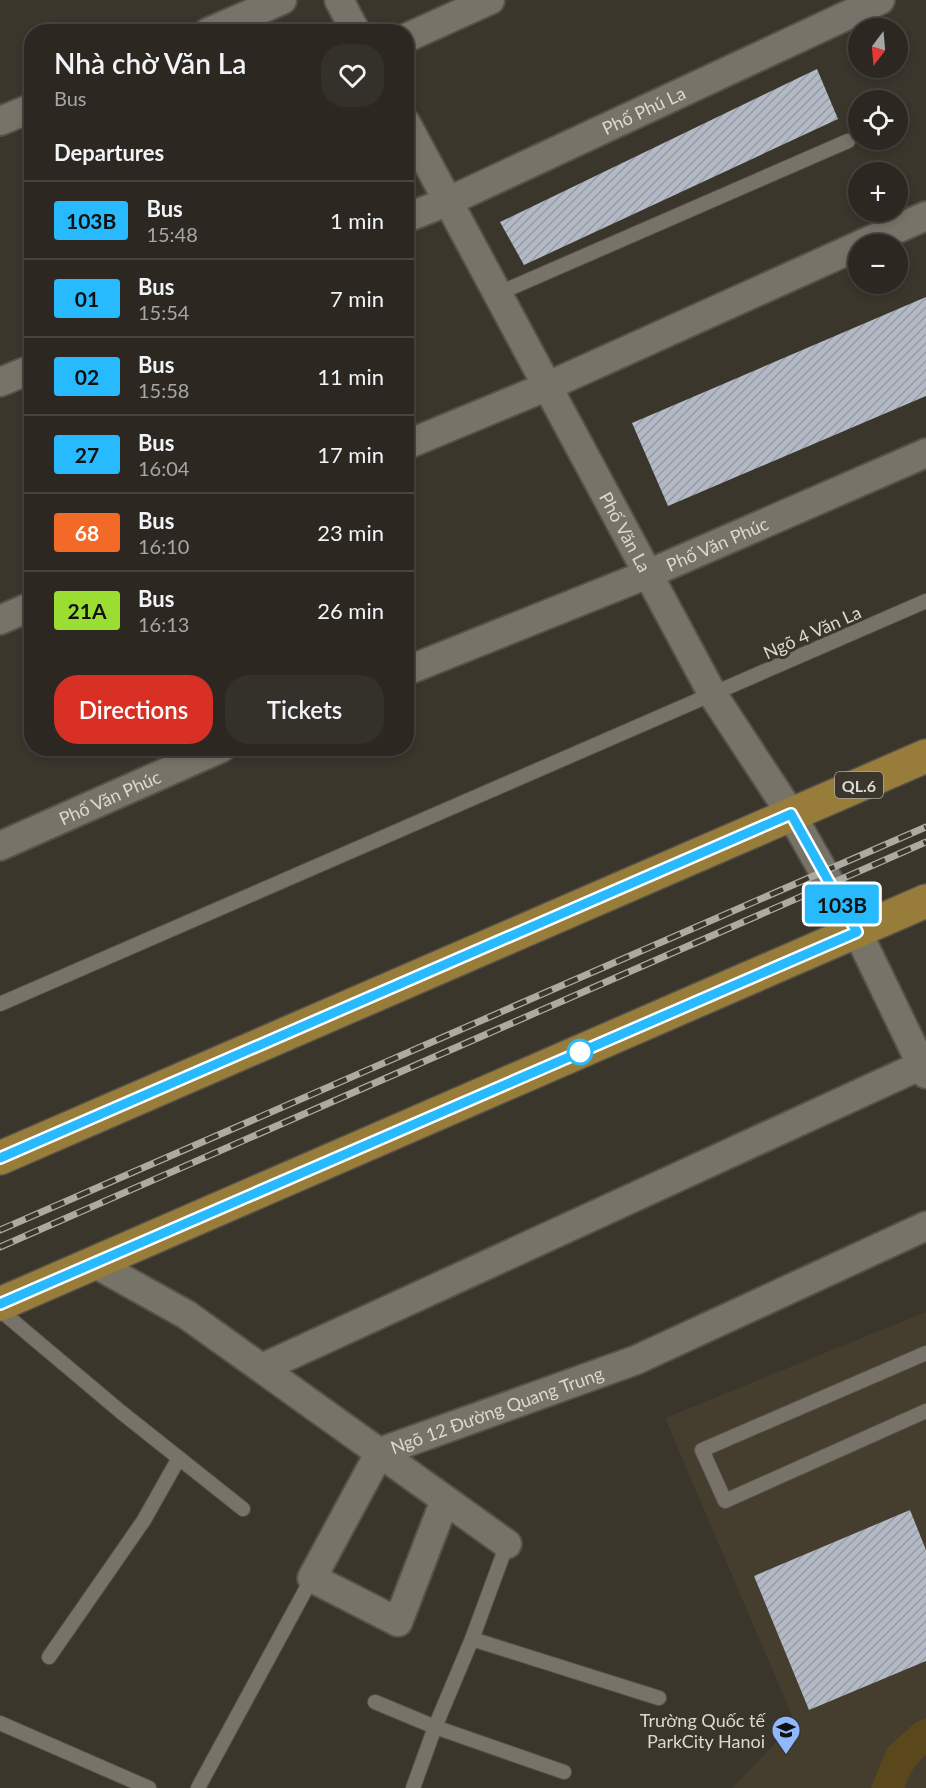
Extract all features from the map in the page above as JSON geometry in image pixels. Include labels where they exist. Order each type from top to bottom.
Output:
[{"type":"highway","name":"QL.6","points":[[0,1158],[926,756]]},
{"type":"highway","points":[[0,1304],[926,901]]},
{"type":"street","points":[[226,24],[282,0]]},
{"type":"street","points":[[339,0],[352,24]]},
{"type":"street","points":[[414,34],[490,0]]},
{"type":"street","name":"Phố Phú La","points":[[414,215],[449,201],[880,0]]},
{"type":"street","points":[[0,121],[24,111]]},
{"type":"street","name":"Phố Văn La","points":[[414,138],[713,695],[791,814],[857,932],[924,1067]]},
{"type":"street","points":[[885,234],[926,216]]},
{"type":"street","points":[[414,442],[548,386],[848,250]]},
{"type":"street","name":"Phố Văn Phúc","points":[[414,668],[648,574],[926,453]]},
{"type":"street","points":[[0,620],[24,610]]},
{"type":"street","name":"Phố Văn Phúc","points":[[0,846],[203,756]]},
{"type":"street","points":[[262,1368],[924,1067]]},
{"type":"street","name":"Ngõ 12 Đường Quang Trung","points":[[94,1263],[187,1316],[380,1452],[636,1360],[926,1226]]},
{"type":"street","points":[[445,1500],[398,1622],[312,1578],[380,1452],[507,1544]]},
{"type":"lane","points":[[496,294],[848,141]]},
{"type":"lane","name":"Ngõ 4 Văn La","points":[[0,1004],[926,601]]},
{"type":"lane","points":[[0,1310],[112,1405],[243,1509]]},
{"type":"lane","points":[[926,1353],[702,1450],[725,1501],[926,1411]]},
{"type":"lane","points":[[49,1657],[144,1520],[179,1458]]},
{"type":"lane","points":[[413,1788],[435,1727],[472,1640],[507,1544]]},
{"type":"lane","points":[[198,1788],[312,1578]]},
{"type":"lane","points":[[472,1640],[659,1698]]},
{"type":"lane","points":[[375,1702],[435,1727],[564,1772]]},
{"type":"lane","points":[[0,1723],[149,1788]]},
{"type":"shaded area","points":[[926,1312],[926,1788],[732,1788],[795,1723],[665,1418]]},
{"type":"shaded area","points":[[926,1718],[926,1755],[913,1770],[905,1788],[871,1788],[887,1748],[915,1723]]},
{"type":"building","points":[[817,69],[838,119],[524,265],[500,222]]},
{"type":"building","points":[[926,297],[926,396],[668,506],[632,423]]},
{"type":"building","points":[[910,1510],[926,1550],[926,1661],[809,1710],[754,1576]]},
{"type":"railway","points":[[0,1230],[926,827]]},
{"type":"railway","points":[[0,1247],[926,842]]},
{"type":"bus line","name":"103B","points":[[0,1158],[791,814],[857,932],[0,1304]]},
{"type":"place","name":"Trường Quốc tế ParkCity Hanoi","points":[[786,1756]]}]
